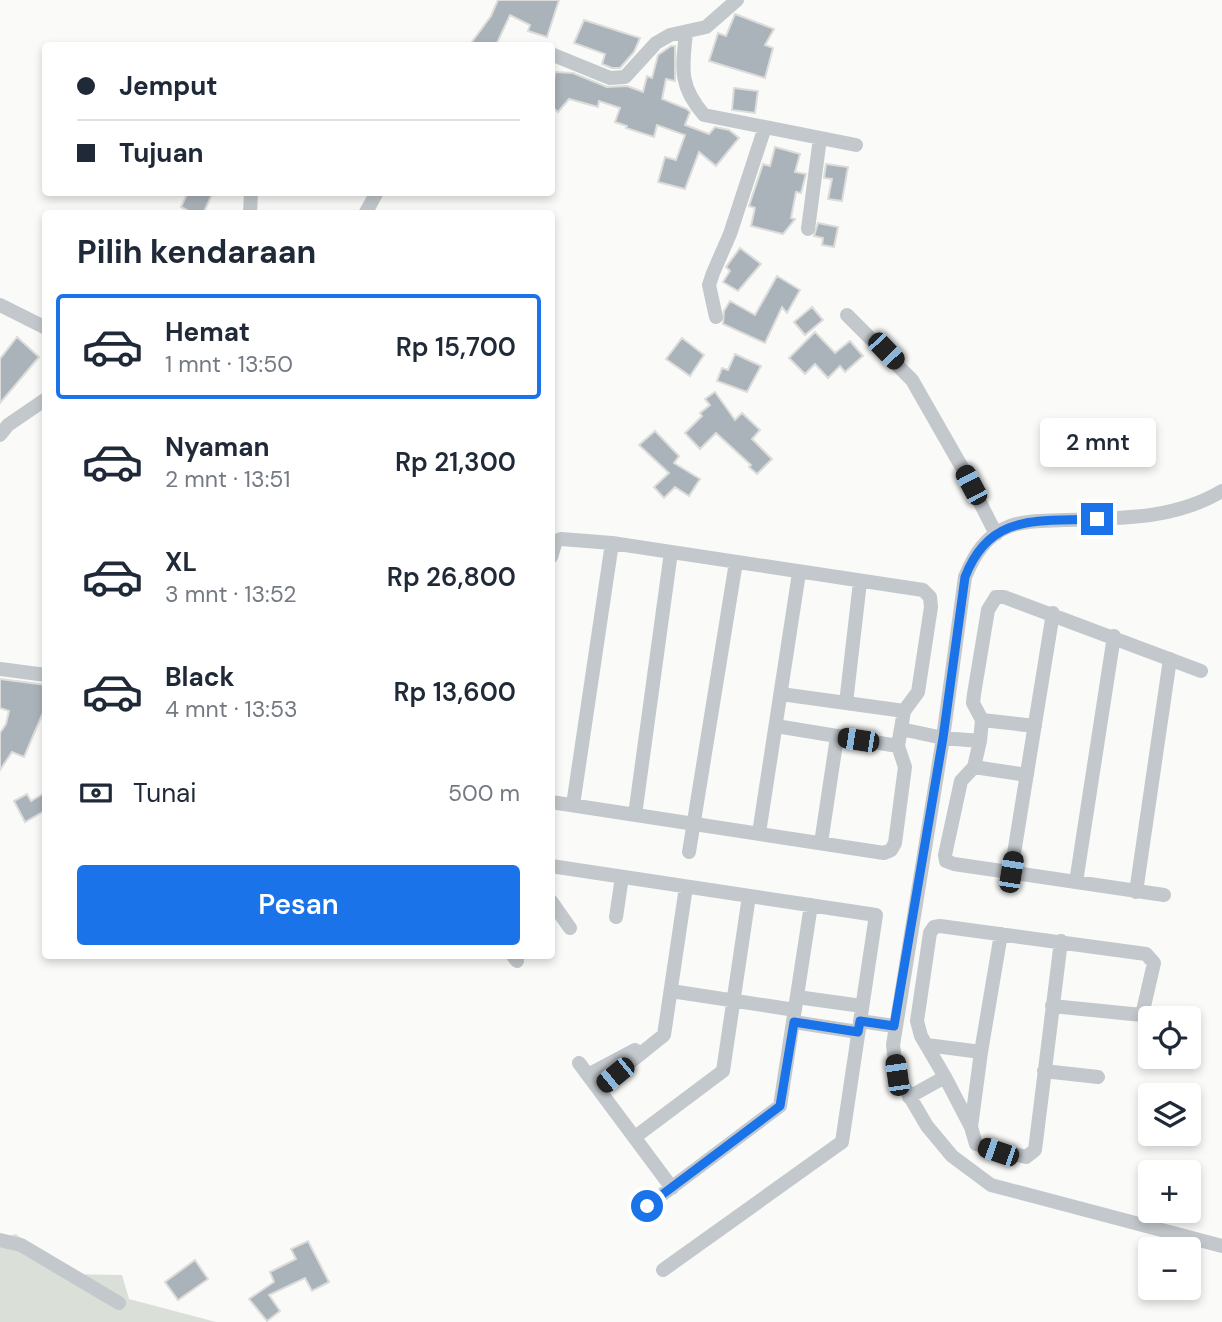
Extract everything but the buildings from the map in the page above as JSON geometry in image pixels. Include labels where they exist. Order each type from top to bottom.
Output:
[{"type":"street","points":[[555,56],[610,78],[625,77],[656,43],[670,35],[706,27],[737,0]]},
{"type":"street","points":[[686,33],[682,67],[690,98],[704,115],[856,145]]},
{"type":"street","points":[[716,317],[709,285],[730,234],[765,127]]},
{"type":"street","points":[[808,229],[820,138]]},
{"type":"street","points":[[0,305],[42,326]]},
{"type":"street","points":[[846,315],[912,380],[996,534]]},
{"type":"street","points":[[0,435],[8,425],[42,402]]},
{"type":"street","points":[[1222,491],[1206,501],[1151,516],[1029,522],[1009,527],[996,534],[974,554],[965,577],[943,738],[893,1045],[897,1075],[909,1097],[952,1156],[991,1185],[1222,1246]]},
{"type":"street","points":[[555,544],[561,539],[612,544],[923,590],[930,597],[931,607],[918,692],[904,711],[898,746],[905,767],[895,843],[891,849],[884,852],[555,803]]},
{"type":"street","points":[[573,805],[612,544]]},
{"type":"street","points":[[635,815],[671,552]]},
{"type":"street","points":[[689,852],[736,562]]},
{"type":"street","points":[[759,833],[799,573]]},
{"type":"street","points":[[846,703],[860,582]]},
{"type":"street","points":[[1164,895],[946,861],[961,780],[974,768],[980,741],[982,720],[973,703],[990,603],[996,597],[1004,597],[1054,613],[1202,671]]},
{"type":"street","points":[[1011,872],[1054,613]]},
{"type":"street","points":[[1076,882],[1115,636]]},
{"type":"street","points":[[1136,892],[1170,659]]},
{"type":"street","points":[[0,669],[42,674]]},
{"type":"street","points":[[780,694],[904,711]]},
{"type":"street","points":[[982,720],[1035,726]]},
{"type":"street","points":[[776,726],[898,746]]},
{"type":"street","points":[[901,729],[943,738],[980,741]]},
{"type":"street","points":[[821,843],[837,737]]},
{"type":"street","points":[[974,768],[1027,775]]},
{"type":"street","points":[[555,867],[876,915],[842,1142],[663,1270]]},
{"type":"street","points":[[616,917],[622,877]]},
{"type":"street","points":[[598,1088],[664,1035],[686,887]]},
{"type":"street","points":[[635,1137],[723,1071],[749,896]]},
{"type":"street","points":[[647,1206],[780,1106],[811,905]]},
{"type":"street","points":[[555,907],[570,928]]},
{"type":"street","points":[[1052,1006],[1142,1015],[1154,963],[1146,954],[1061,941],[940,926],[934,927],[930,933],[918,1021],[920,1036],[971,1127],[975,1144],[1026,1157],[1035,1150],[1052,1006],[1061,941]]},
{"type":"street","points":[[971,1127],[1001,934]]},
{"type":"street","points":[[671,991],[894,1026]]},
{"type":"street","points":[[795,1009],[860,1020]]},
{"type":"street","points":[[664,1035],[584,1068],[672,1188]]},
{"type":"street","points":[[927,1045],[981,1052]]},
{"type":"street","points":[[1044,1071],[1098,1077]]},
{"type":"street","points":[[909,1097],[945,1077]]},
{"type":"street","points":[[0,1240],[20,1245],[119,1303]]},
{"type":"shaded area","points":[[16,1234],[66,1274],[122,1275],[129,1299],[216,1322],[0,1322],[0,1239]]},
{"type":"route","points":[[647,1206],[780,1106],[794,1022],[858,1032],[860,1021],[894,1026],[943,738],[965,577],[974,554],[996,534],[1009,527],[1029,522],[1097,519]]}]
